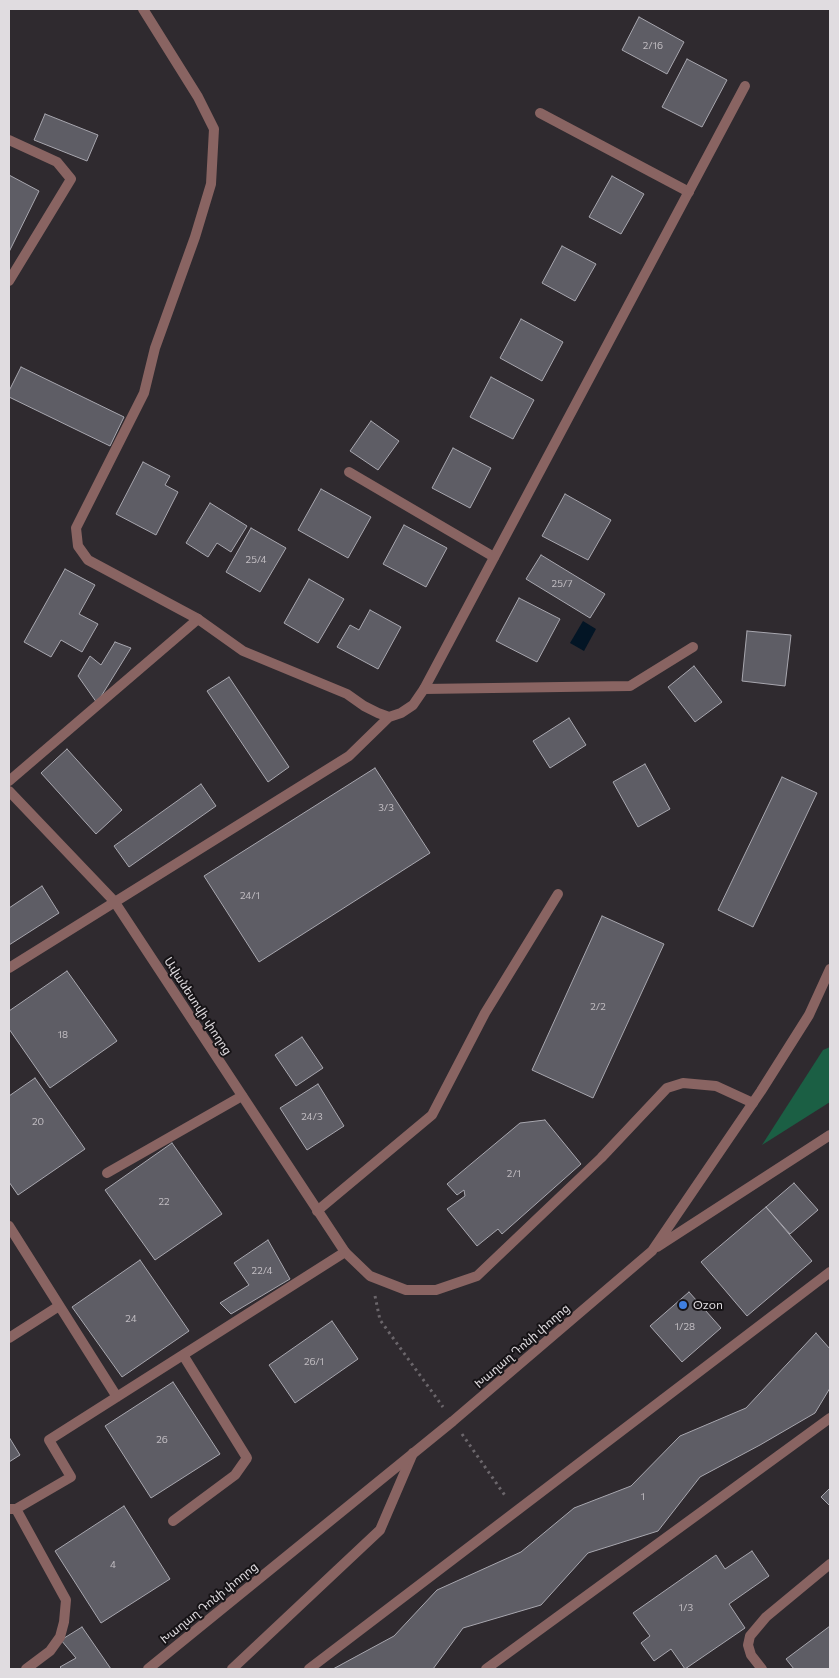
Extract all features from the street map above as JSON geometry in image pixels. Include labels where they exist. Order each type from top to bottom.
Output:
[{"type":"street","points":[[143,9],[198,96],[214,129],[211,184],[195,237],[155,348],[144,392],[76,528],[78,546],[88,560],[198,619],[243,651],[347,694],[364,706],[389,717]]},
{"type":"street","points":[[9,968],[349,756],[389,717],[401,713],[413,705],[424,689],[745,86]]},
{"type":"street","points":[[540,114],[689,192]]},
{"type":"street","points":[[9,140],[57,162],[71,179],[9,281]]},
{"type":"street","points":[[349,472],[494,556]]},
{"type":"street","points":[[9,781],[198,619]]},
{"type":"street","points":[[424,689],[630,686],[693,647]]},
{"type":"street","name":"Ավանեսովի փողոց","points":[[9,791],[114,901],[317,1211],[345,1252],[370,1276],[406,1290],[436,1290],[477,1276],[601,1158],[667,1088],[683,1083],[716,1086],[753,1103]]},
{"type":"street","points":[[317,1211],[432,1115],[485,1013],[558,894]]},
{"type":"street","name":"Խաղաղ Դոնի փողոց","points":[[148,1669],[453,1421],[652,1250],[753,1103],[809,1015],[830,969]]},
{"type":"street","points":[[108,1173],[242,1096]]},
{"type":"street","points":[[652,1250],[830,1135]]},
{"type":"street","points":[[9,1226],[117,1397]]},
{"type":"street","points":[[26,1669],[50,1651],[60,1637],[64,1622],[66,1600],[12,1509],[71,1477],[49,1440],[345,1252]]},
{"type":"street","points":[[309,1669],[830,1272]]},
{"type":"street","points":[[9,1338],[59,1306]]},
{"type":"street","points":[[173,1521],[236,1475],[247,1458],[183,1355]]},
{"type":"street","points":[[486,1669],[830,1418]]},
{"type":"street","points":[[232,1669],[380,1530],[413,1452]]},
{"type":"street","points":[[762,1669],[751,1655],[748,1645],[750,1636],[766,1617],[830,1564]]},
{"type":"path","points":[[380,1320],[516,1512]]},
{"type":"green space","points":[[830,1047],[830,1102],[762,1145],[823,1050]]},
{"type":"water","points":[[583,621],[596,629],[584,651],[570,643]]},
{"type":"building","points":[[639,17],[684,42],[667,74],[622,50]]},
{"type":"building","points":[[687,59],[727,80],[702,127],[662,107]]},
{"type":"building","points":[[45,114],[98,135],[87,161],[34,140]]},
{"type":"building","points":[[9,175],[39,191],[9,252]]},
{"type":"building","points":[[612,176],[644,194],[621,234],[589,217]]},
{"type":"building","points":[[562,246],[596,264],[575,301],[542,283]]},
{"type":"building","points":[[521,319],[563,342],[542,381],[500,358]]},
{"type":"building","points":[[21,367],[124,417],[110,446],[9,397],[9,391]]},
{"type":"building","points":[[491,377],[534,400],[513,439],[470,417]]},
{"type":"building","points":[[371,421],[399,441],[378,470],[350,451]]},
{"type":"building","points":[[453,448],[491,468],[470,508],[432,488]]},
{"type":"building","points":[[143,462],[170,476],[165,485],[178,492],[156,535],[116,514]]},
{"type":"building","points":[[321,489],[371,517],[348,558],[298,530]]},
{"type":"building","points":[[565,494],[611,520],[588,560],[542,536]]},
{"type":"building","points":[[210,503],[247,526],[231,552],[217,543],[208,557],[186,543]]},
{"type":"building","points":[[404,525],[447,548],[426,587],[383,564]]},
{"type":"building","points":[[251,528],[286,548],[260,592],[226,572]]},
{"type":"building","points":[[541,555],[605,594],[590,618],[526,579]]},
{"type":"building","points":[[65,569],[95,585],[79,614],[98,624],[82,652],[61,640],[51,657],[24,642]]},
{"type":"building","points":[[309,579],[344,599],[318,643],[284,623]]},
{"type":"building","points":[[519,598],[560,619],[537,662],[496,641]]},
{"type":"building","points":[[370,610],[401,627],[378,669],[337,647],[350,625],[359,630]]},
{"type":"building","points":[[747,631],[791,635],[785,686],[742,681]]},
{"type":"building","points":[[115,642],[131,648],[97,703],[78,676],[90,656],[101,665]]},
{"type":"building","points":[[694,666],[722,702],[695,722],[668,687]]},
{"type":"building","points":[[229,677],[289,767],[268,782],[207,691]]},
{"type":"building","points":[[569,718],[586,745],[550,768],[533,741]]},
{"type":"building","points":[[67,749],[122,810],[96,834],[41,773]]},
{"type":"building","points":[[645,764],[670,809],[638,827],[613,782]]},
{"type":"building","points":[[375,768],[430,853],[259,962],[204,876]]},
{"type":"building","points":[[782,777],[817,793],[753,927],[718,910]]},
{"type":"building","points":[[201,784],[216,806],[129,867],[114,846]]},
{"type":"building","points":[[42,886],[59,913],[9,945],[9,908]]},
{"type":"building","points":[[602,916],[664,944],[593,1098],[532,1070]]},
{"type":"building","points":[[67,971],[117,1041],[50,1088],[9,1029],[9,1011]]},
{"type":"building","points":[[302,1037],[323,1068],[296,1086],[275,1055]]},
{"type":"building","points":[[35,1078],[85,1149],[18,1195],[9,1182],[9,1096]]},
{"type":"building","points":[[318,1084],[344,1126],[307,1150],[280,1108]]},
{"type":"building","points":[[545,1120],[581,1164],[502,1234],[498,1229],[477,1246],[447,1209],[465,1196],[464,1190],[457,1195],[447,1184],[520,1123]]},
{"type":"building","points":[[172,1143],[222,1214],[155,1260],[105,1190]]},
{"type":"building","points":[[794,1183],[818,1210],[790,1234],[766,1207]]},
{"type":"building","points":[[766,1207],[812,1261],[747,1316],[701,1262]]},
{"type":"building","points":[[268,1240],[290,1279],[231,1314],[220,1303],[249,1285],[234,1263]]},
{"type":"building","points":[[140,1260],[189,1331],[122,1377],[72,1307]]},
{"type":"building","points":[[689,1292],[721,1328],[682,1362],[650,1326]]},
{"type":"building","points":[[332,1321],[358,1359],[295,1403],[269,1365]]},
{"type":"building","points":[[816,1333],[830,1349],[830,1388],[815,1413],[700,1477],[658,1531],[588,1553],[541,1605],[463,1628],[433,1669],[333,1669],[394,1636],[437,1590],[521,1552],[574,1508],[631,1486],[680,1436],[746,1408]]},
{"type":"building","points":[[173,1382],[220,1454],[151,1498],[105,1426]]},
{"type":"building","points":[[9,1437],[20,1455],[9,1462]]},
{"type":"building","points":[[830,1488],[830,1506],[821,1497]]},
{"type":"building","points":[[124,1506],[170,1579],[101,1623],[55,1551]]},
{"type":"building","points":[[752,1551],[769,1576],[729,1604],[745,1628],[685,1669],[671,1649],[654,1661],[641,1643],[650,1636],[633,1613],[716,1555],[725,1569]]},
{"type":"building","points":[[830,1626],[830,1669],[794,1669],[786,1659]]},
{"type":"building","points":[[82,1627],[111,1669],[62,1669],[60,1667],[76,1658],[61,1640]]},
{"type":"place","name":"Ozon","points":[[683,1305]]}]
